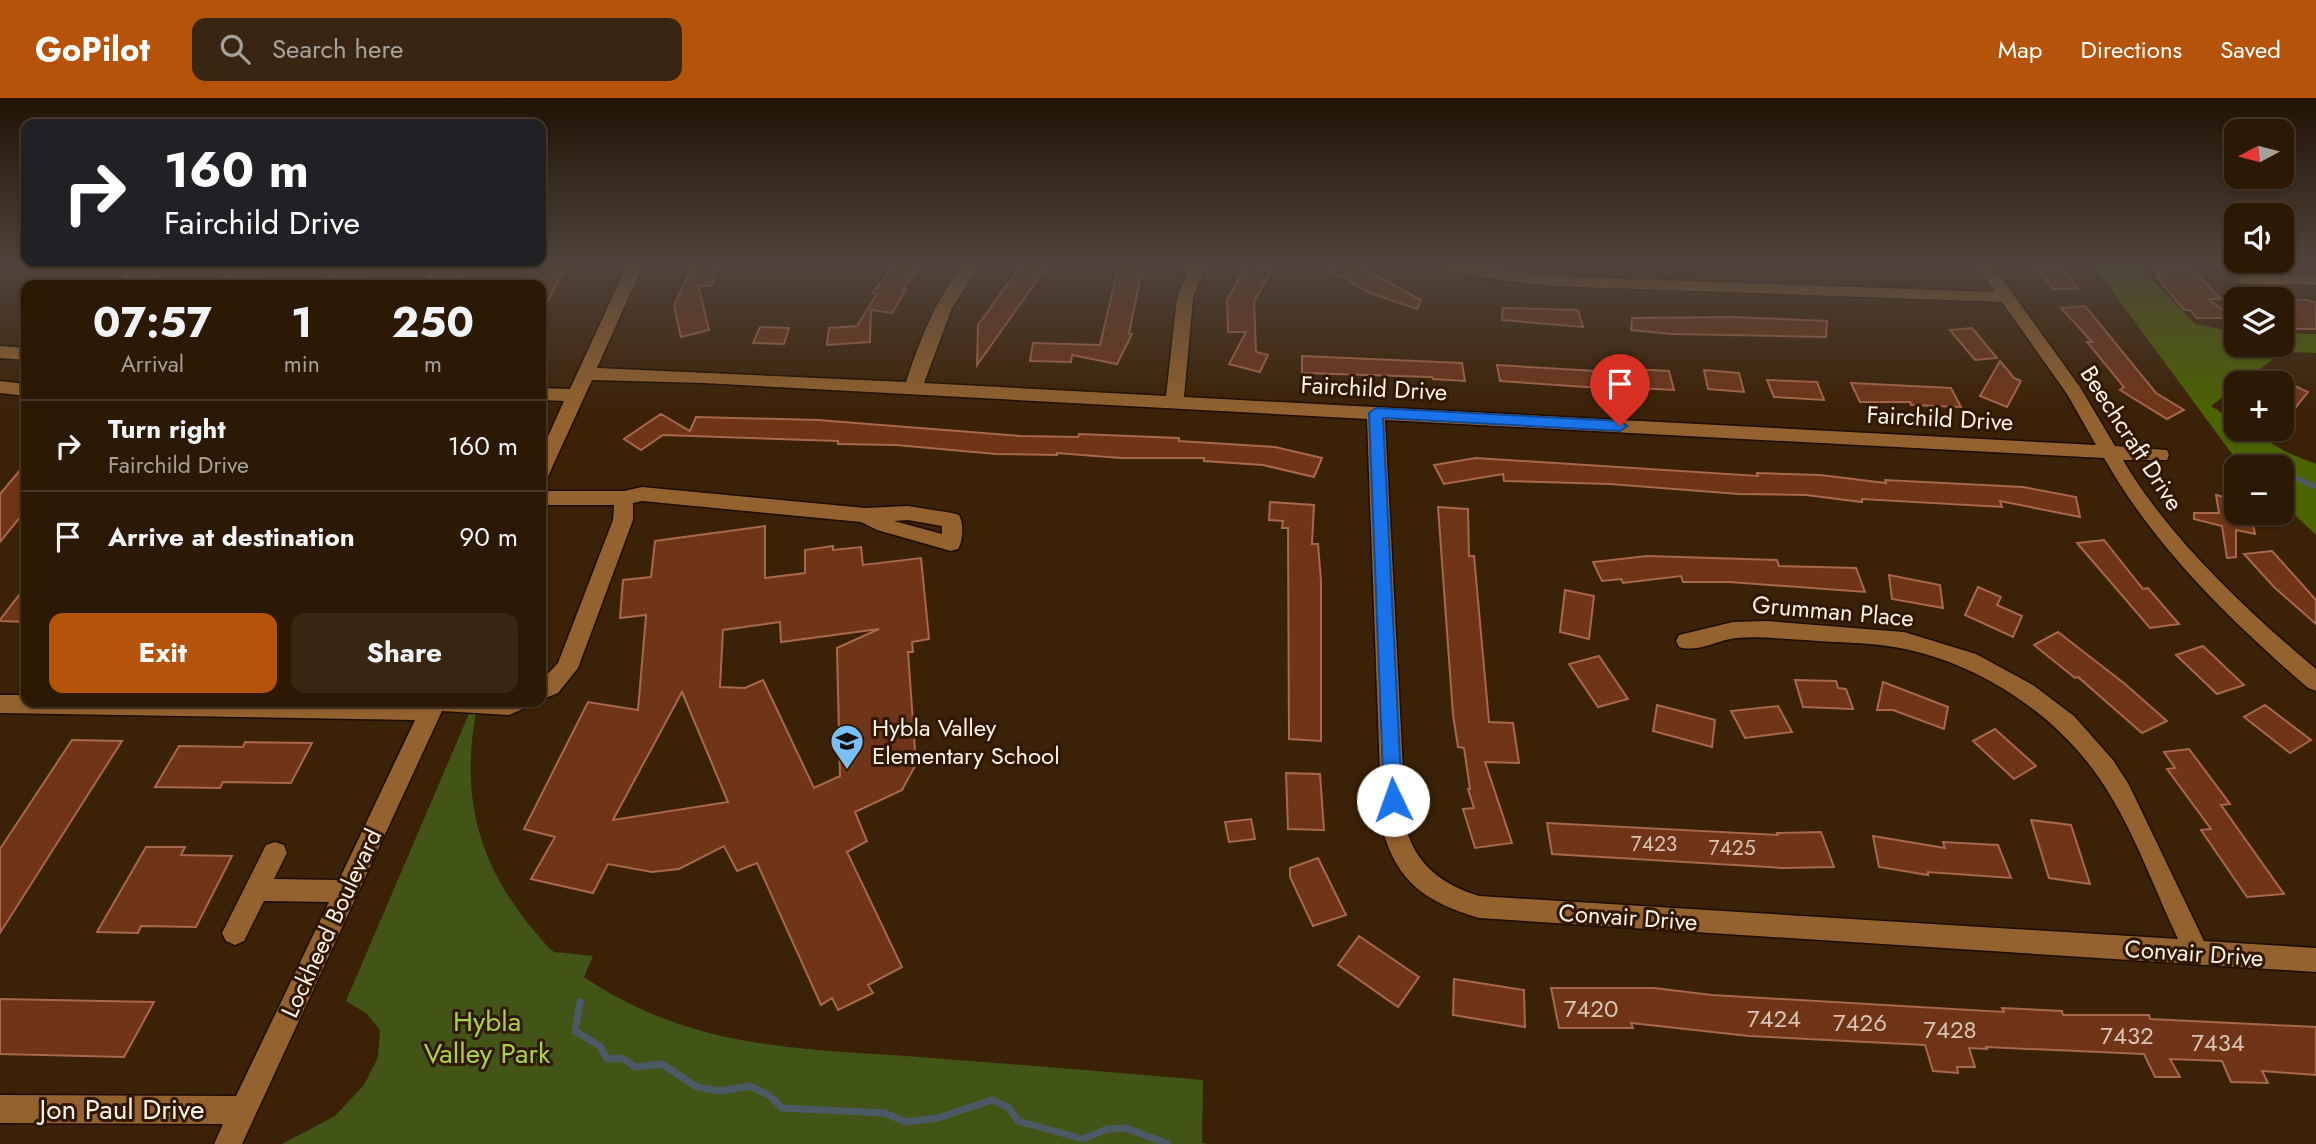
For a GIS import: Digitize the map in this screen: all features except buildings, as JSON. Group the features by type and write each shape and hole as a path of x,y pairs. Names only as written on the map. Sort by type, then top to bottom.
{"street":[{"path":"548,442 576,395 613,314"},
{"path":"913,388 930,336 941,314"},
{"path":"1174,402 1183,314"},
{"name":"Beechcraft Drive","path":"2018,314 2074,391 2132,491 2168,537 2259,633 2316,682"},
{"path":"0,352 21,354"},
{"name":"Fairchild Drive","path":"586,374 704,377 2160,455"},
{"path":"0,387 21,389"},
{"path":"546,394 576,395"},
{"name":"Convair Drive","path":"1376,413 1394,828 1403,857 1415,874 1432,889 1455,901 1479,907 2316,960"},
{"path":"546,498 624,498 642,494 865,515"},
{"path":"546,689 567,668 624,520 624,498"},
{"name":"Grumman Place","path":"1688,641 1733,630 1766,629 1904,640 1968,660 2025,691 2066,723 2105,766 2121,792 2197,953"},
{"path":"0,704 21,704"},
{"name":"Lockheed Boulevard","path":"229,1144 433,707"},
{"path":"235,933 275,853"},
{"path":"256,890 346,891"},
{"name":"Jon Paul Drive","path":"0,1109 244,1110"}],"green space":[{"path":"2129,314 2185,314 2195,324 2224,330 2224,357 2276,357 2257,371 2224,371 2224,396 2211,406 2224,414 2224,441 2268,441 2294,455 2233,455"},
{"path":"2294,333 2316,334 2316,353 2294,352"},
{"path":"2294,455 2316,464 2316,535 2294,514"},
{"name":"Hybla Valley Park","path":"472,707 477,707 472,738 473,805 491,865 526,921 550,949 554,952 593,956 584,977 626,1002 667,1020 752,1042 839,1052 1203,1080 1202,1143 1211,1144 282,1144 335,1116 364,1085 378,1057 380,1030 366,1013 346,1001"}],"waterway":[{"path":"2294,477 2316,487"},
{"path":"580,1002 575,1031 600,1046 607,1059 622,1058 635,1067 662,1064 697,1087 720,1091 750,1086 770,1096 782,1108 884,1113 906,1122 938,1118 992,1100 1008,1107 1018,1121 1083,1139 1107,1129 1126,1128 1168,1144"}],"place":[{"name":"Hybla Valley Elementary School","path":"847,771"}],"route":[{"path":"1393,800 1376,413 1620,426"}]}
